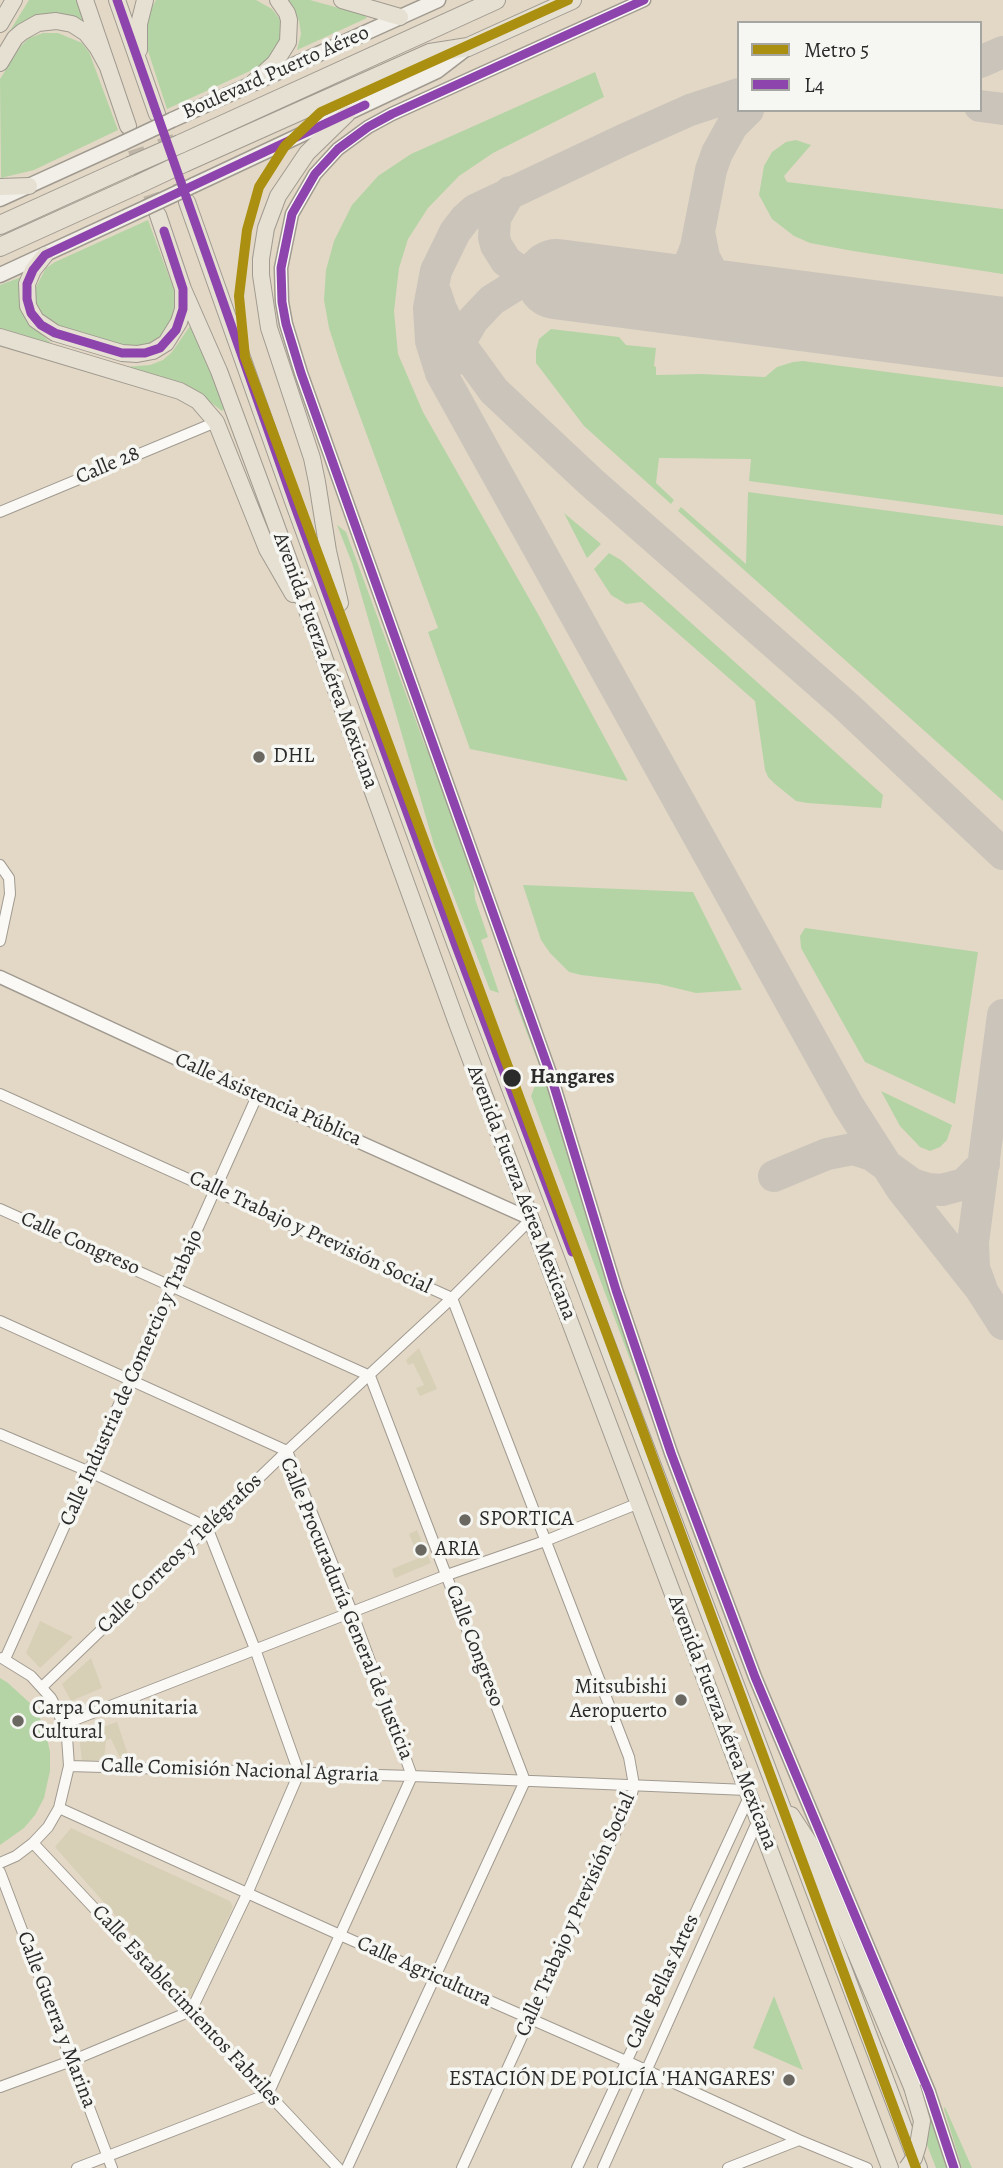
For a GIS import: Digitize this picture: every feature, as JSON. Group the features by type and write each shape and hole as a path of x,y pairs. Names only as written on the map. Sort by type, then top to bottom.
{"highway":[{"path":"0,225 496,0"},
{"path":"0,247 430,53 468,47 572,0"}],"main road":[{"path":"0,24 14,0"},
{"path":"85,0 128,126"},
{"path":"117,0 140,63 164,117"},
{"path":"140,63 139,24 145,0"},
{"path":"254,82 275,63 288,42 289,20 278,0"},
{"path":"342,0 400,17"},
{"name":"Boulevard Puerto Aéreo","path":"0,199 123,143 164,117 254,82 438,0"},
{"path":"0,63 15,38 22,32 38,23 56,21 72,24 86,33 108,67"},
{"path":"0,275 152,212 194,185 438,71 468,47"},
{"path":"347,114 307,153 278,196 266,228 261,275 269,328 315,470 328,551 359,680"},
{"path":"0,187 29,186"},
{"name":"Avenida Fuerza Aérea Mexicana","path":"187,202 456,946 919,2168"},
{"name":"Avenida Fuerza Aérea Mexicana","path":"152,212 219,371 424,935 890,2168"},
{"path":"45,255 33,270 27,284 28,306 36,320 54,333 122,353 145,353 166,343 179,322 183,309 183,289"},
{"path":"0,337 180,391 198,401 216,422 267,549 314,632"},
{"path":"777,1796 810,1844 918,2103 922,2121 921,2133 914,2158 907,2168"}],"street":[{"path":"644,0 392,114 368,127 338,149 315,174 292,214 281,268 282,302 301,373 550,1073 616,1290 667,1441 755,1677 929,2092 954,2168"},
{"name":"Calle 28","path":"0,512 216,422"},
{"path":"0,865 9,878 10,894 0,941"},
{"name":"Calle Asistencia Pública","path":"2,976 257,1096 531,1219"},
{"name":"Calle Trabajo y Previsión Social","path":"0,1094 452,1298 629,1757 634,1785 631,1798 462,2168"},
{"name":"Calle Industria de Comercio y Trabajo","path":"3,1658 90,1472 257,1096"},
{"name":"Calle Congreso","path":"0,1209 370,1376 525,1781"},
{"name":"Calle Correos y Telégrafos","path":"42,1687 287,1451 452,1298 531,1219"},
{"name":"Calle Procuraduría General de Justicia","path":"0,1321 287,1451 352,1612 412,1776 268,2094"},
{"path":"0,1434 90,1472 207,1527 255,1649 299,1773 247,1894 191,2011 0,2087"},
{"path":"64,1724 639,1503"},
{"path":"0,1863 16,1856 48,1827 59,1808 69,1766 64,1724 54,1704 42,1687 19,1667 3,1658"},
{"name":"Calle Comisión Nacional Agraria","path":"69,1766 412,1776 634,1785 748,1793"},
{"path":"347,2168 525,1781"},
{"name":"Calle Bellas Artes","path":"577,2168 748,1793"},
{"name":"Calle Agricultura","path":"59,1808 435,1978 867,2168"},
{"name":"Calle Bellas Artes","path":"603,2168 758,1819"},
{"name":"Calle Establecimientos Fabriles","path":"33,1843 338,2168"},
{"name":"Calle Guerra y Marina","path":"0,1872 112,2168"},
{"path":"77,2168 268,2094"},
{"path":"728,2168 799,2140"}],"shaded area":[{"path":"419,1348 437,1389 420,1396 416,1388 424,1385 413,1363 408,1365 406,1360"},
{"path":"417,1530 431,1563 395,1578 392,1569 419,1558 409,1534"},
{"path":"40,1621 73,1637 40,1668 26,1653"},
{"path":"91,1658 102,1688 71,1701 62,1684"},
{"path":"117,1722 130,1760 121,1760 111,1739 106,1740 104,1760 82,1761 79,1735"},
{"path":"71,1828 230,1901 233,1907 192,1997 183,1992 55,1847"}],"green space":[{"path":"29,0 79,0 90,25 74,19 8,34"},
{"path":"156,0 256,0 272,9 279,18 283,29 282,45 263,65 167,109 148,51 145,33 147,16"},
{"path":"286,0 310,0 367,18 297,50 301,34 299,21"},
{"path":"43,33 58,33 82,43 89,52 118,130 34,170 1,178 0,79 21,46 29,38"},
{"path":"595,72 604,97 493,153 459,176 428,208 408,239 399,268 394,311 398,354 423,412 538,614 628,781 470,749 428,632 438,628 340,362 329,328 324,300 326,270 334,241 352,205 378,176 411,154"},
{"path":"796,140 811,145 784,176 787,182 1003,209 1003,274 853,251 810,243 794,236 772,219 759,195 764,166 772,152 786,142"},
{"path":"148,220 174,290 171,324 161,336 151,343 122,349 51,326 36,309 35,298 36,287 46,268"},
{"path":"24,276 29,323 52,344 0,328 0,285"},
{"path":"190,326 196,330 225,408 222,411 200,394 124,367 150,365 163,360"},
{"path":"551,329 619,337 626,345 656,348 656,375 765,377 777,367 803,361 1003,387 1003,515 749,481 751,459 659,458 656,483 674,500 671,504 584,426 536,363 539,339"},
{"path":"748,492 1003,526 1003,801 678,511 681,507 746,564"},
{"path":"564,513 601,544 587,558"},
{"path":"337,525 346,532 424,743 472,860 475,899 488,937 481,940 499,993 490,990 434,845 352,563"},
{"path":"609,553 621,560 883,795 881,808 796,801 775,784 765,770 755,701 642,602 626,604 611,595 594,569"},
{"path":"523,885 693,892 742,990 696,993 659,984 569,972 541,940"},
{"path":"805,928 978,952 955,1104 865,1062 801,948 800,936"},
{"path":"514,999 522,999 644,1382 643,1394 531,1096 541,1070"},
{"path":"881,1091 952,1125 947,1140 930,1151 920,1147 900,1126"},
{"path":"0,1678 31,1704 40,1718 50,1752 50,1771 44,1798 35,1815 24,1828 0,1845"},
{"path":"774,1996 803,2070 753,2048"},
{"path":"882,1997 927,2108 946,2168 936,2168 880,2024"},
{"path":"945,2107 972,2168 962,2168"}],"taxiway":[{"path":"982,61 1003,52"},
{"path":"737,95 690,110 475,210 455,232 436,271 429,308 431,341 441,373 848,1105 901,1188 980,1288 1003,1324"},
{"path":"982,106 1003,109"},
{"path":"625,289 663,286 678,279 689,265 696,247 711,170 717,153 732,126 746,112"},
{"path":"510,192 495,218 496,245 506,261 514,267 548,277"},
{"path":"699,232 704,257 719,286 734,298 753,305"},
{"path":"454,360 459,344 473,320 492,300 521,282 535,278 556,279"},
{"path":"436,294 454,336 494,391 591,482 847,707 1003,854"},
{"path":"981,1287 974,1268 973,1242 1003,1015"},
{"path":"774,1176 827,1154 853,1149 872,1155 912,1184 942,1190 964,1184 984,1164"}],"runway":[{"path":"556,279 1003,337"}],"tunnel":[{"path":"157,114 187,202"},
{"path":"128,126 158,215"}],"metro line":[{"name":"5","path":"568,0 321,112 285,146 259,187 247,230 239,296 245,357 916,2168"}],"transit line":[{"name":"L4","path":"117,0 294,504 456,946 572,1252"},
{"name":"L4","path":"644,0 392,114 368,127 338,149 315,174 292,214 281,268 282,302 301,373 550,1073 616,1290 671,1453 755,1677 929,2092 954,2168"},
{"name":"L4","path":"164,231 183,289 183,309 176,330 160,348 145,353 122,353 55,333 41,325 31,313 27,284 33,270 45,255 365,105"}],"place":[{"name":"DHL","path":"259,757"},
{"name":"Hangares","path":"512,1078"},
{"name":"SPORTICA","path":"465,1520"},
{"name":"ARIA","path":"421,1550"},
{"name":"Mitsubishi Aeropuerto","path":"681,1700"},
{"name":"Carpa Comunitaria Cultural","path":"18,1721"},
{"name":"ESTACIÓN DE POLICÍA 'HANGARES'","path":"789,2080"}]}
